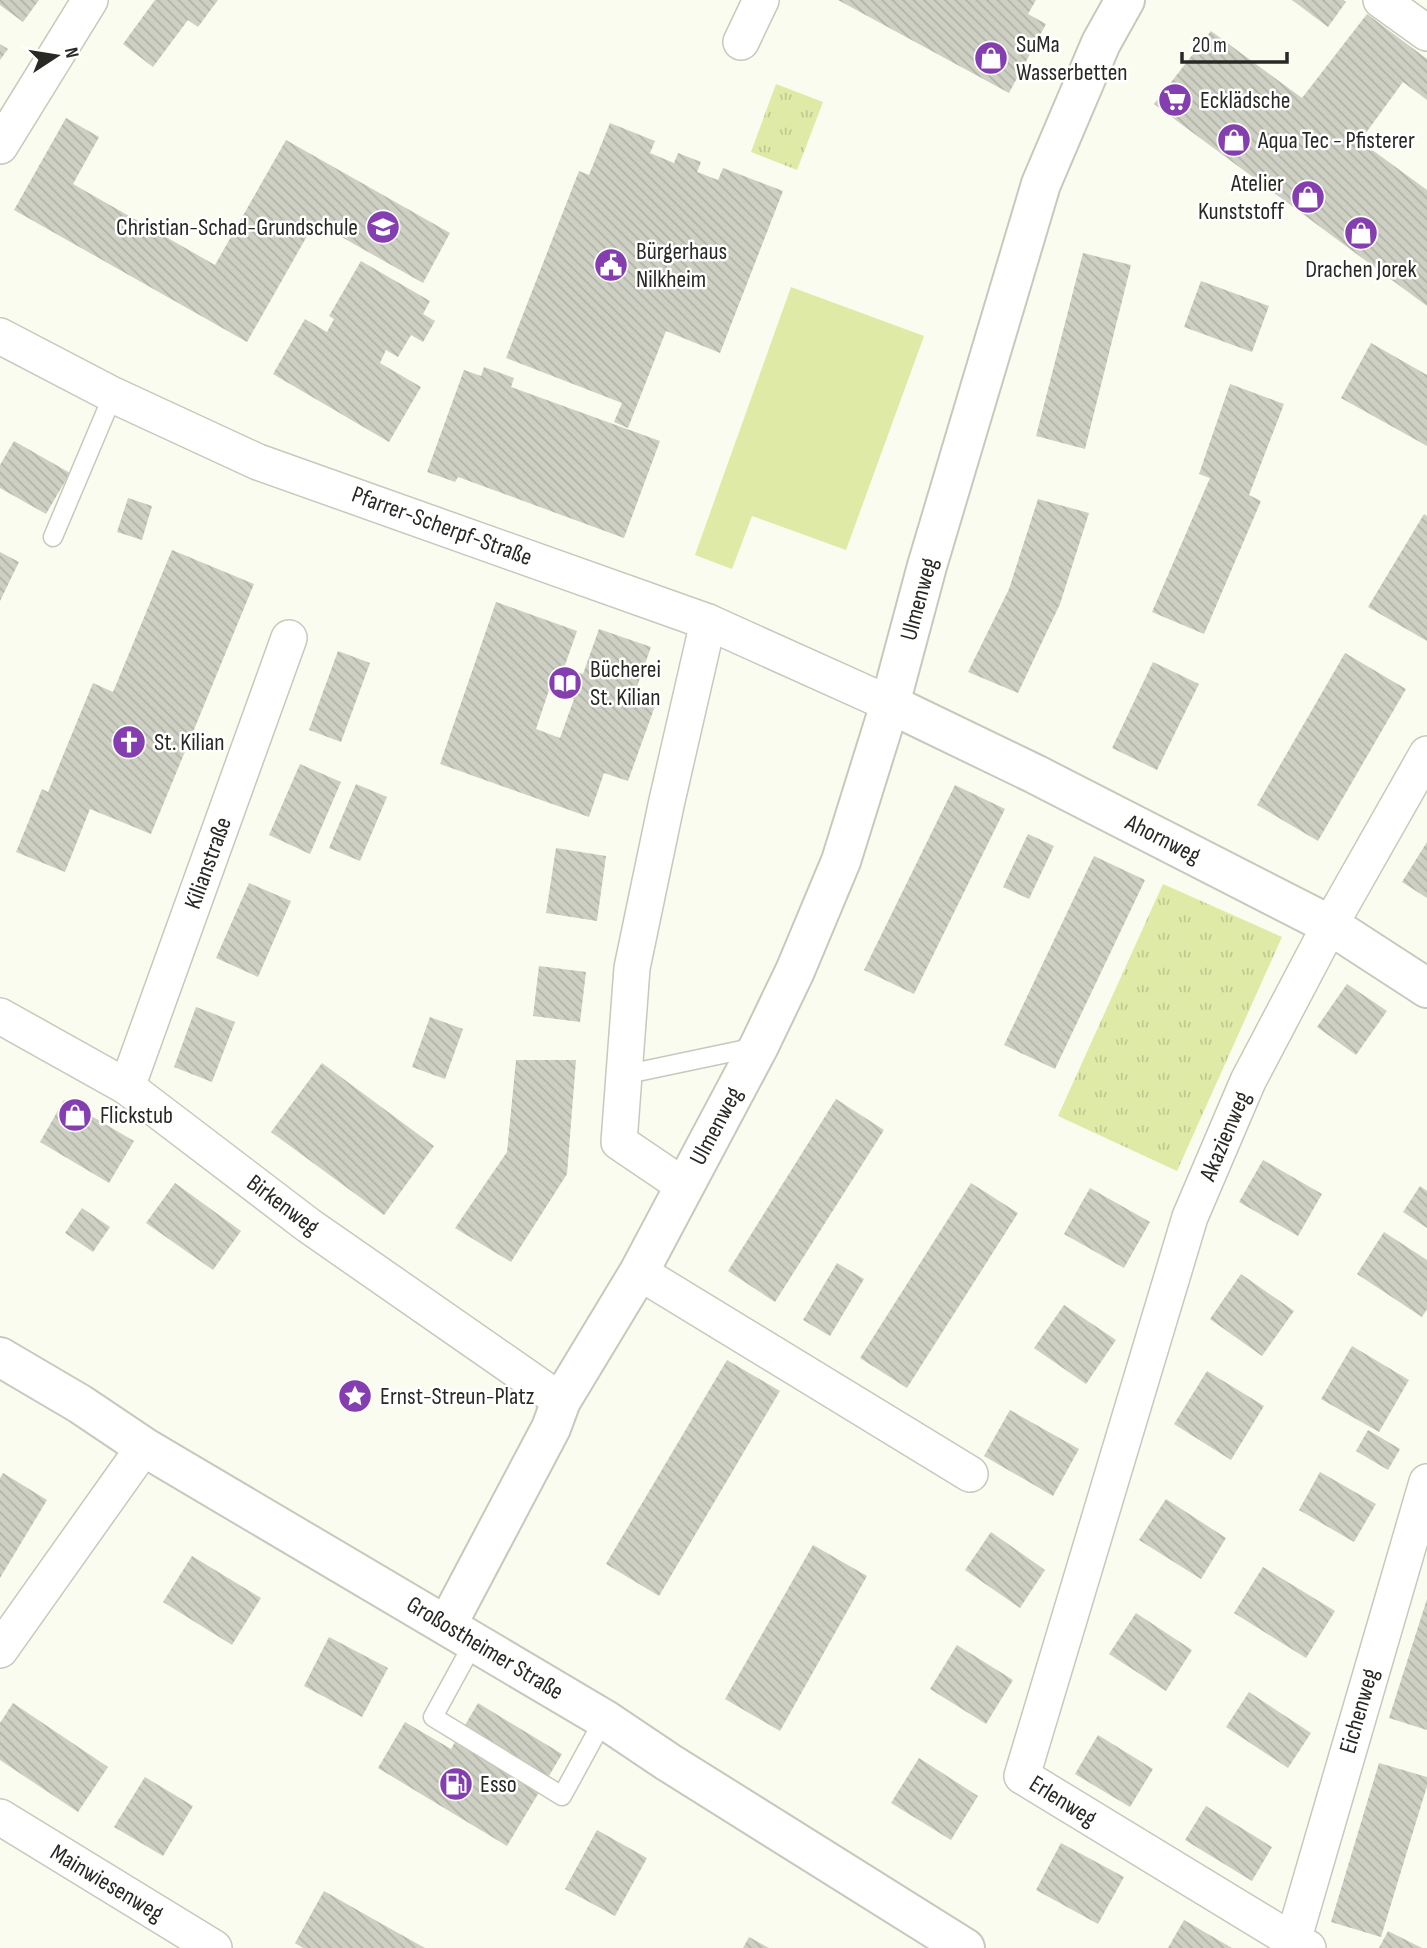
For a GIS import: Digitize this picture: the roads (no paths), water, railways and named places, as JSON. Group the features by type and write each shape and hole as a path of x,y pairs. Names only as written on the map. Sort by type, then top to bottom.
{"street":[{"path":"0,146 90,0"},
{"path":"741,42 761,0"},
{"name":"Ulmenweg","path":"461,1634 561,1401 639,1272 760,1046 841,861 890,704 931,554 1041,184 1101,43 1125,0"},
{"path":"1381,0 1427,33"},
{"name":"Pfarrer-Scherpf-Straße","path":"0,336 113,395 258,462 708,622 890,704"},
{"name":"Ulmenweg","path":"684,1186 618,1142 632,968 708,622"},
{"name":"Kilianstraße","path":"127,1087 289,638"},
{"name":"Ahornweg","path":"890,704 1035,774 1330,925 1427,988"},
{"name":"Akazienweg","path":"1090,1547 1190,1217 1248,1081 1330,925 1427,754"},
{"name":"Birkenweg","path":"0,1016 127,1087 308,1225 561,1401"},
{"path":"639,1272 970,1474"},
{"name":"Großostheimer Straße","path":"0,1357 80,1404 144,1447 604,1719 965,1948"},
{"path":"0,1650 144,1447"},
{"name":"Eichenweg","path":"1301,1945 1427,1482"},
{"name":"Erlenweg","path":"1090,1547 1022,1776 1301,1945"},
{"name":"Mainwiesenweg","path":"0,1817 214,1948"}],"lane":[{"path":"53,537 113,395"},
{"path":"623,1075 760,1046"},
{"path":"461,1634 433,1717 562,1796 604,1719"}],"place":[{"name":"SuMa Wasserbetten","path":"991,58"},
{"name":"Ecklädsche","path":"1175,100"},
{"name":"Aqua Tec - Pfisterer","path":"1234,140"},
{"name":"Atelier Kunststoff","path":"1308,197"},
{"name":"Christian-Schad-Grundschule","path":"383,227"},
{"name":"Drachen Jorek","path":"1361,233"},
{"name":"Bürgerhaus Nilkheim","path":"611,265"},
{"name":"Bücherei St. Kilian","path":"565,683"},
{"name":"St. Kilian","path":"129,742"},
{"name":"Flickstub","path":"75,1115"},
{"name":"Ernst-Streun-Platz","path":"355,1396"},
{"name":"Esso","path":"456,1784"}]}
